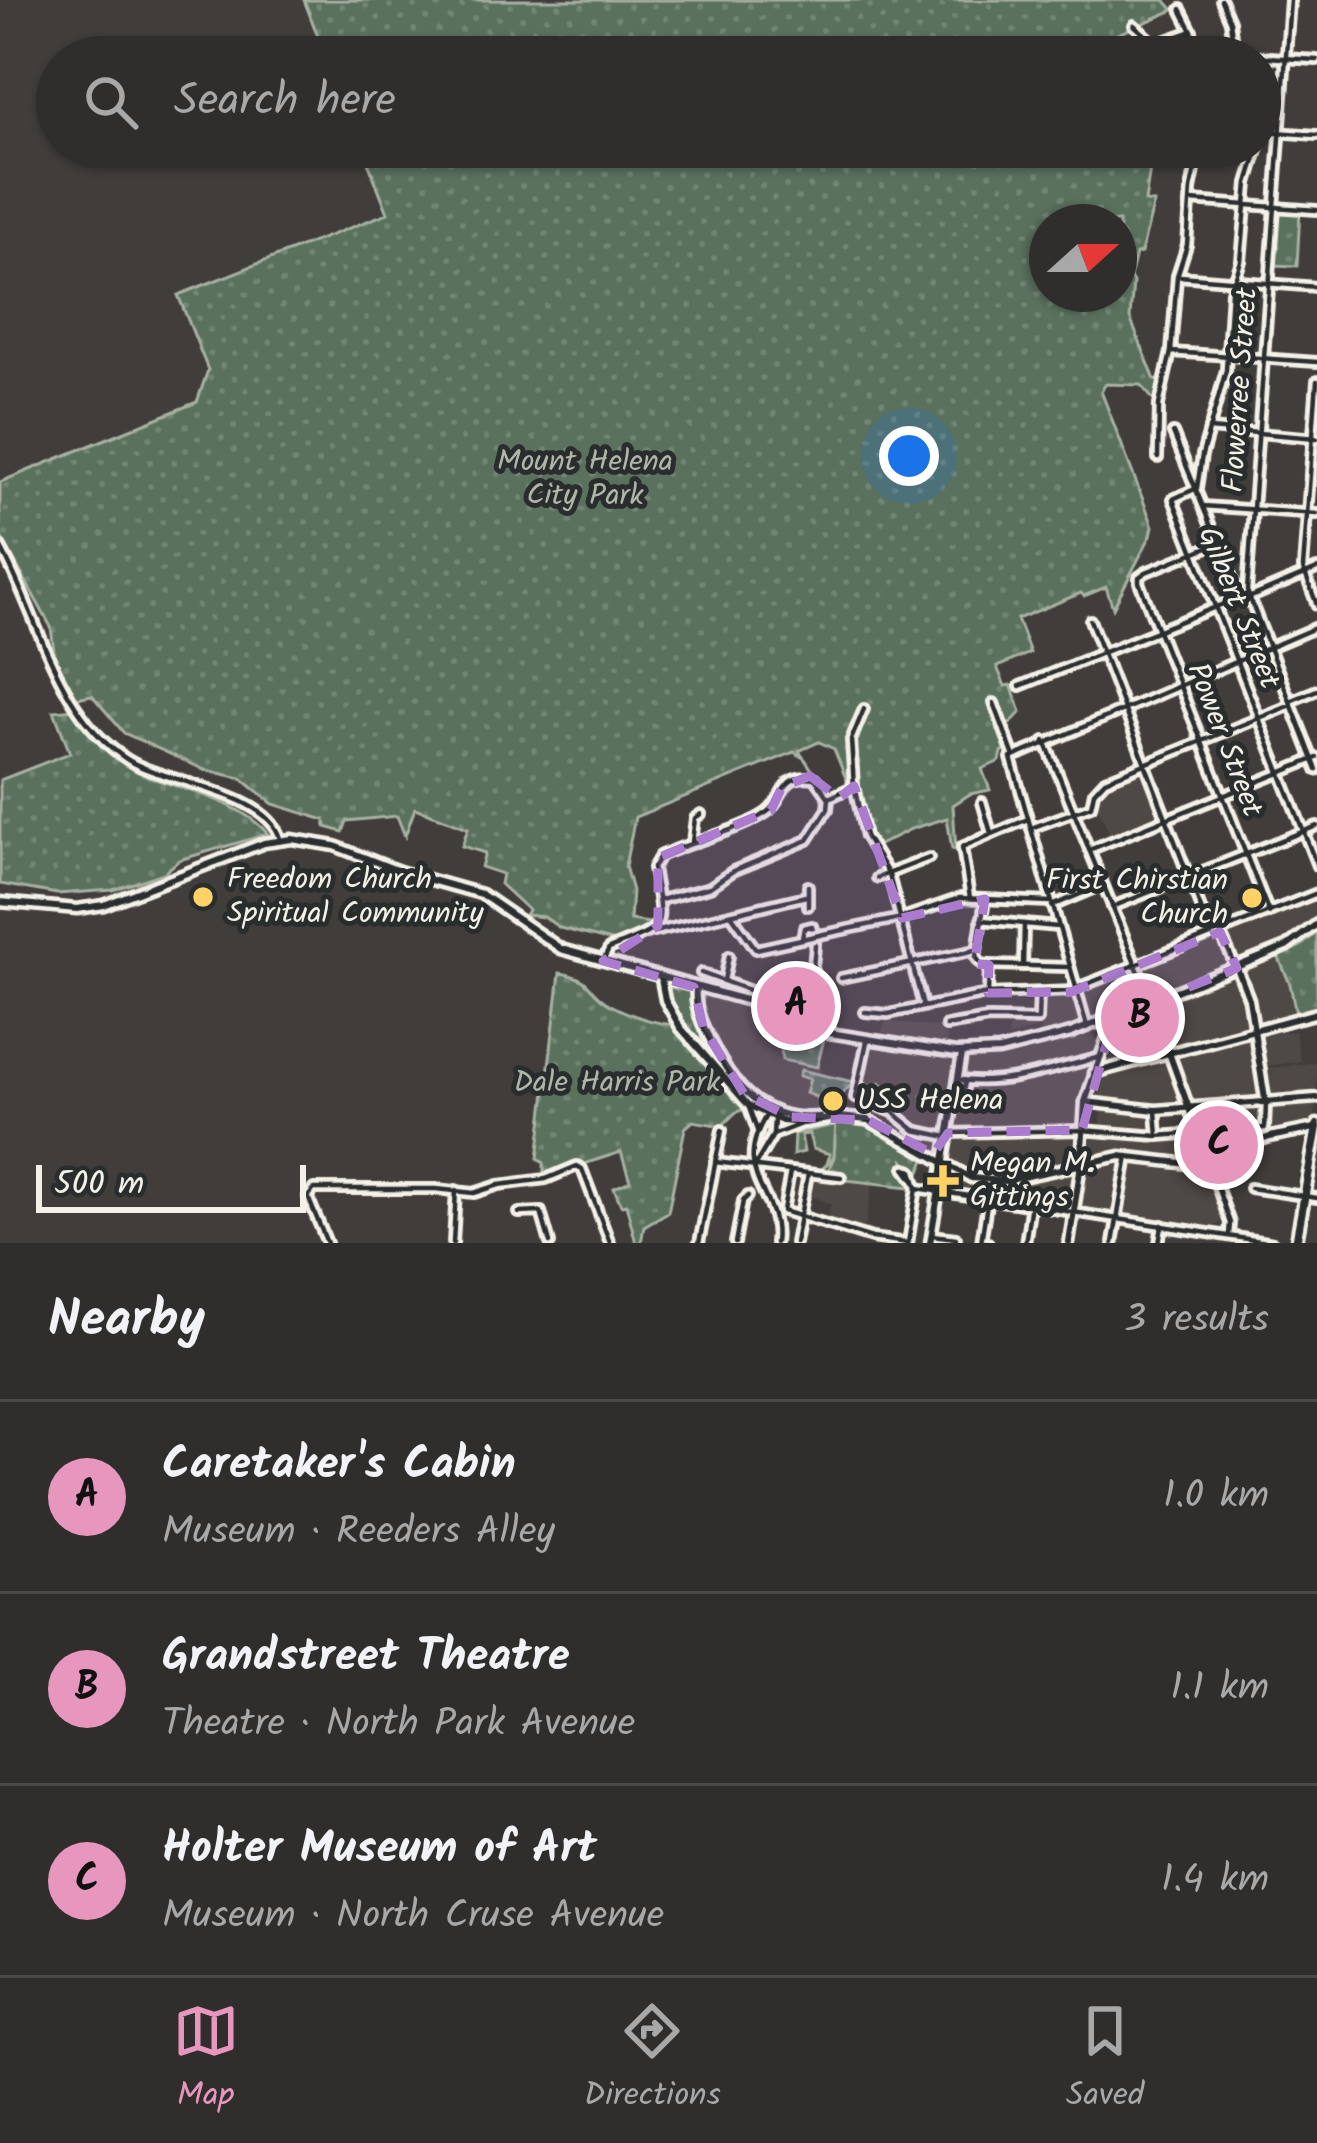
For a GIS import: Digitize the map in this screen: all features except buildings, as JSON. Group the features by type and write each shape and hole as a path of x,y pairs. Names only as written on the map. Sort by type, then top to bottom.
{"main road":[{"path":"1296,1243 1316,1126"}],"street":[{"path":"1221,0 1232,36"},
{"name":"Flowerree Street","path":"1281,120 1290,0"},
{"path":"1181,9 1193,36"},
{"path":"1134,25 1147,36"},
{"path":"1178,36 1192,31"},
{"path":"1281,58 1317,60"},
{"path":"1281,133 1317,135"},
{"path":"1158,458 1160,404 1196,168"},
{"path":"1197,488 1228,356 1252,168"},
{"name":"Flowerree Street","path":"1278,168 1250,596 1317,770"},
{"path":"1191,201 1317,210"},
{"path":"1177,276 1317,287"},
{"path":"1171,352 1317,362"},
{"path":"1317,382 1305,574 1317,605"},
{"path":"1209,428 1315,438"},
{"path":"1173,433 1240,598"},
{"name":"Gilbert Street","path":"1197,488 1173,500 1317,866"},
{"path":"1203,506 1317,514"},
{"path":"1194,552 1217,542"},
{"path":"0,546 63,688 120,754 139,766 236,800 273,824 280,839"},
{"name":"Power Street","path":"1194,552 1146,572 1139,582 1269,913"},
{"path":"1020,686 1317,569"},
{"path":"2,573 14,572"},
{"path":"1090,620 1211,935"},
{"path":"1013,757 1317,627"},
{"path":"1031,829 1091,806 1101,782 1317,690"},
{"path":"994,704 1088,1027"},
{"path":"864,709 851,740 854,786 865,836 889,875 923,1006"},
{"path":"1045,741 1191,1107 1230,1223 1229,1235"},
{"path":"1089,850 1315,759"},
{"path":"650,933 659,922 656,861 770,811 782,787 799,778 815,778 829,798 828,809 808,840 733,871 708,888 660,900"},
{"path":"829,798 854,786"},
{"path":"982,802 991,833"},
{"path":"692,842 694,817"},
{"path":"970,898 960,849 1028,819"},
{"path":"1112,907 1317,826"},
{"path":"0,902 77,909 116,902 280,839 309,840 481,894 550,944 790,1012"},
{"path":"877,878 928,858"},
{"path":"731,913 752,948 902,918 970,898 1052,904 1103,885"},
{"path":"808,886 808,906"},
{"path":"865,1012 988,994 1076,990 1317,893"},
{"path":"603,962 609,949 650,933 806,896"},
{"path":"985,899 978,962 1069,968"},
{"path":"981,920 1058,927"},
{"path":"659,922 674,926"},
{"path":"1023,966 1024,924"},
{"path":"701,973 790,1012 823,1033 962,1054 1010,1049 1088,1027 1286,947 1317,924"},
{"path":"804,938 805,928 812,926 816,943 811,981 817,990"},
{"path":"867,1041 855,1098 893,1112 916,1130 948,1135 1082,1130 1158,1136 1265,1128 1249,999 1220,932"},
{"path":"841,978 976,950"},
{"path":"724,980 729,956"},
{"path":"988,994 989,965"},
{"path":"661,979 665,1000 679,1025 748,1105 758,1134 755,1182 773,1213 775,1243"},
{"path":"696,988 703,1027 725,1068 744,1094 771,1114 878,1124 971,1178 1004,1180 1127,1156 1175,1164 1208,1161 1270,1137 1316,1126"},
{"path":"946,1026 988,1018 1038,1020 1039,993"},
{"path":"1094,1073 1317,1013"},
{"path":"1069,1243 1084,1102 1114,1017"},
{"path":"956,1238 931,1239 962,1054"},
{"path":"961,1081 1033,1076 1051,1067 1101,1057"},
{"path":"1084,1102 1156,1110 1316,1099"},
{"path":"748,1105 804,1124"},
{"path":"1156,1110 1158,1136"},
{"path":"758,1134 771,1114"},
{"path":"754,1167 773,1135 771,1114"},
{"path":"773,1135 832,1117"},
{"path":"699,1243 722,1130"},
{"path":"926,1153 938,1154 946,1148"},
{"path":"1113,1243 1127,1156"},
{"path":"715,1162 841,1177"},
{"path":"325,1240 308,1197 310,1191 475,1193 546,1179 572,1168 582,1169 610,1243"},
{"path":"1062,1168 1079,1177"},
{"path":"790,1172 782,1208 862,1235 908,1243 916,1185 1273,1243"},
{"path":"795,1243 808,1174"},
{"path":"1250,1188 1317,1198"},
{"path":"453,1243 456,1190"},
{"path":"735,1243 748,1196"},
{"path":"984,1242 988,1197"},
{"path":"1025,1243 1031,1204"},
{"path":"519,1213 541,1212 550,1243"},
{"path":"1159,1243 1162,1225"},
{"path":"1205,1243 1207,1232"}],"highlighted area":[{"path":"810,776 839,798 854,786 902,918 985,899 974,964 989,965 988,993 1071,992 1220,932 1237,968 1114,1017 1082,1130 948,1133 933,1154 868,1120 790,1117 744,1094 703,1027 694,987 603,961 658,926 658,858 771,810 782,787"}],"shaded area":[{"path":"1143,767 1161,817 1111,837 1097,804 1099,793 1109,781"},
{"path":"1317,896 1317,920 1289,942 1237,963 1224,934"},
{"path":"1215,937 1221,939 1233,965 1154,999 1141,965"},
{"path":"1278,956 1296,1016 1257,1026 1242,973"},
{"path":"1131,968 1143,1002 1090,1022 1081,987"},
{"path":"1237,974 1250,1028 1173,1049 1156,1005"},
{"path":"1073,993 1081,1026 1043,1037 1040,1027 1008,1038 1010,1023 1033,1017 1032,994"},
{"path":"703,995 756,1007 787,1024 783,1060 821,1068 822,1109 793,1113 751,1095 733,1077 705,1026 697,1002"},
{"path":"1148,1010 1165,1051 1102,1068 1119,1020"},
{"path":"885,1021 941,1028 941,1034 947,1035 946,1047 881,1037"},
{"path":"1284,1026 1285,1032 1295,1031 1300,1061 1262,1067 1257,1035"},
{"path":"1093,1034 1101,1044 1080,1097 1078,1126 955,1130 968,1086 964,1076 967,1060 1017,1055"},
{"path":"1250,1035 1262,1095 1192,1104 1176,1054"},
{"path":"872,1046 956,1058 942,1149 858,1107 862,1073"},
{"path":"1168,1057 1184,1105 1152,1108 1088,1096 1096,1075"},
{"path":"1317,1062 1317,1094 1268,1093 1263,1069"},
{"path":"1315,1102 1315,1122 1269,1132 1269,1104"},
{"path":"1263,1103 1265,1125 1202,1128 1195,1110"},
{"path":"1102,1107 1154,1113 1154,1132 1101,1127"},
{"path":"1079,1132 1079,1155 1074,1160 1001,1175 974,1172 951,1161 954,1135"},
{"path":"1088,1133 1157,1138 1195,1135 1203,1155 1178,1159 1120,1151 1089,1157"},
{"path":"1123,1162 1115,1213 1079,1208 1084,1168"},
{"path":"1130,1164 1170,1170 1206,1167 1222,1215 1220,1224 1212,1227 1122,1214"},
{"path":"1067,1171 1076,1179 1071,1206 945,1185 953,1176 995,1184"},
{"path":"810,1177 873,1183 864,1232 826,1220 831,1204 806,1194"}],"green space":[{"path":"304,0 1165,0 1174,10 1113,36 318,36"},
{"name":"Mount Helena City Park","path":"370,168 1150,168 1145,202 1154,203 1141,253 1137,254 1137,204 1029,204 1029,312 1130,312 1155,380 1161,379 1156,403 1141,385 1106,384 1101,391 1153,526 1113,608 1106,587 1017,619 1030,653 997,667 1005,686 1011,685 1021,712 1008,726 1016,747 982,769 990,790 970,794 953,805 956,850 947,818 873,848 867,838 857,777 849,786 834,749 819,742 799,751 804,758 794,752 635,817 625,866 632,891 630,920 655,924 639,936 615,942 525,915 528,910 500,884 502,874 481,867 485,853 462,846 468,828 415,808 405,836 397,816 347,821 343,832 326,827 325,820 273,804 241,778 205,770 124,733 92,695 76,698 55,660 51,627 0,535 0,482 197,402 208,370 178,295 388,213"},
{"path":"1279,210 1300,211 1297,266 1274,265"},
{"path":"75,709 104,746 131,769 226,804 268,834 179,860 164,873 113,890 57,894 0,884 0,780 70,753 54,711"},
{"path":"1317,932 1317,1009 1296,1014 1278,956"},
{"name":"Dale Harris Park","path":"560,973 579,978 601,999 624,1011 676,1024 747,1108 722,1126 693,1121 685,1128 668,1212 644,1226 641,1243 636,1243 626,1204 621,1205 614,1188 630,1181 621,1152 544,1177 544,1163 538,1158"},
{"path":"665,986 691,992 713,1050 703,1038 694,1044 673,1012"},
{"path":"787,1024 824,1039 817,1067 782,1060"},
{"path":"801,1070 854,1082 839,1097 824,1096 832,1111 824,1111 816,1097 806,1093 810,1079 799,1076"},
{"path":"836,1121 874,1128 925,1160 916,1181 913,1168 904,1161 910,1187 845,1180 845,1175 827,1173 834,1157"},
{"path":"841,1121 874,1182 827,1173 832,1159 827,1164 830,1154 813,1149 809,1134 801,1135 804,1152 793,1155 794,1134"}],"waterway":[{"path":"879,1083 892,1088"},
{"path":"865,1084 871,1086"},
{"path":"922,1096 932,1098"},
{"path":"930,1102 939,1104"}],"place":[{"name":"Freedom Church Spiritual Community","path":"203,897"},
{"name":"First Chirstian Church","path":"1252,898"},
{"name":"Caretaker's Cabin","path":"796,1006"},
{"name":"Grandstreet Theatre","path":"1140,1018"},
{"name":"USS Helena","path":"833,1101"},
{"name":"Holter Museum of Art","path":"1219,1145"},
{"name":"Megan M. Gittings","path":"943,1181"}]}
